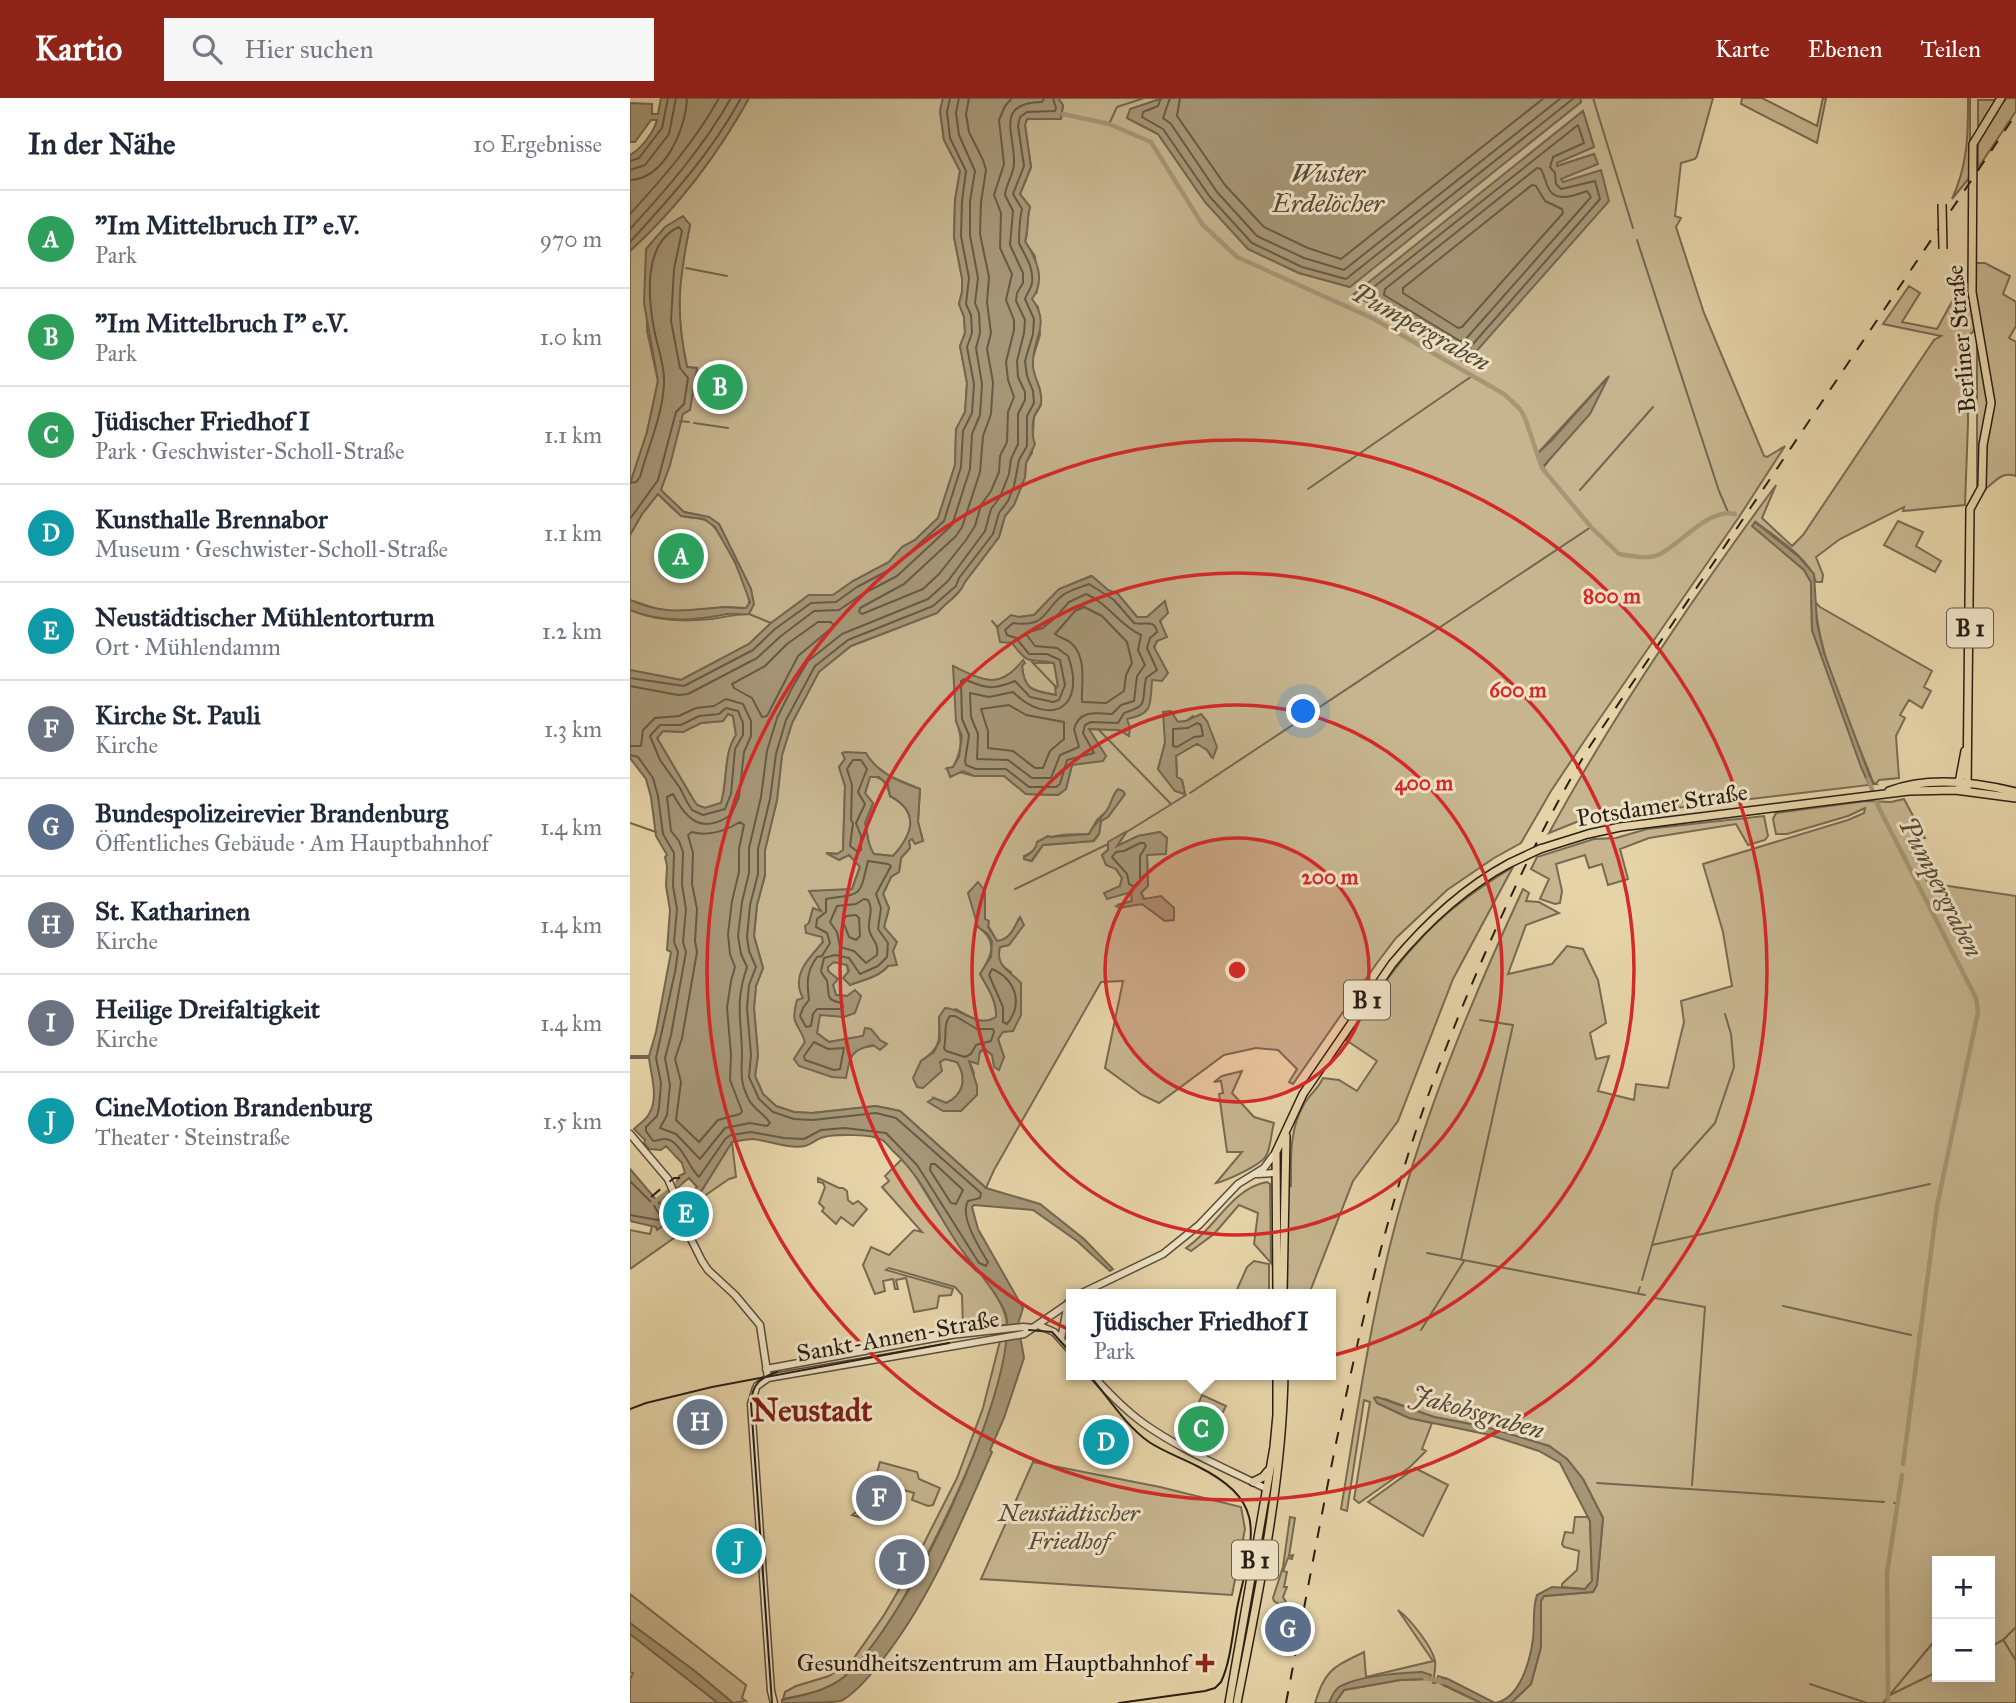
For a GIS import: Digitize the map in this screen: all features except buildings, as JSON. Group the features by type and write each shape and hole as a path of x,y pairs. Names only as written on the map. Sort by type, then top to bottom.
{"main road":[{"name":"Berliner Straße","path":"1964,787 1969,690 1970,509 1982,490 1983,444 1991,403 1972,292 1973,144 2001,98"},
{"path":"1942,204 1943,249"},
{"path":"1964,787 2016,792"},
{"path":"1964,787 2016,798"},
{"name":"Potsdamer Straße","path":"1280,1173 1276,1152 1303,1094 1410,942 1453,900 1490,874 1540,849 1620,827 1964,787"},
{"name":"Potsdamer Straße","path":"1280,1173 1288,1125"},
{"path":"1280,1173 1283,1289"},
{"name":"B 1","path":"1277,1289 1280,1173"},
{"name":"B 1","path":"1237,1703 1271,1491 1271,1464 1278,1415 1277,1380"},
{"name":"B 1","path":"1229,1703 1283,1425 1284,1380"},
{"path":"1253,1482 1266,1475 1271,1464"}],"street":[{"path":"630,1134 670,1183 677,1211 708,1270 735,1295 760,1325 768,1378 756,1387 751,1405 774,1702"},
{"path":"1090,1289 1163,1254 1199,1224 1238,1184 1264,1168 1276,1152"},
{"path":"1253,1174 1280,1173"},
{"path":"1035,1327 1066,1305"},
{"path":"1061,1339 1066,1318"},
{"path":"1035,1327 1052,1330 1066,1345"},
{"name":"Sankt-Annen-Straße","path":"768,1378 1035,1327"},
{"name":"Sankt-Annen-Straße","path":"766,1369 951,1335 1004,1333"},
{"path":"1097,1380 1124,1408 1174,1443 1271,1491"}],"green space":[{"path":"749,98 943,98 940,111 944,140 960,171 955,200 954,237 962,278 959,304 964,317 965,333 960,346 967,383 965,412 956,430 955,465 938,518 915,540 902,547 889,562 833,595 809,595 771,623 749,644 681,680 630,670 630,610 659,618 680,620 749,614 751,589 719,524 684,512 660,490 670,465 669,459 697,368 687,367 680,312 681,280 690,225 646,250 647,331 658,381 647,432 630,484 630,251 696,179"},
{"path":"1058,98 1163,98 1131,109 1127,118 1158,134 1205,202 1248,249 1299,273 1349,287 1581,102 1580,98 1713,98 1697,156 1681,163 1675,216 1681,218 1676,227 1704,313 1764,456 1767,457 1785,446 1551,791 1521,843 1447,890 1396,938 1293,1084 1289,1082 1297,1069 1278,1050 1256,1048 1224,1055 1159,1103 1142,1095 1105,1068 1123,981 1101,982 986,1188 900,1111 876,1106 812,1113 794,1112 776,1106 763,1094 755,1076 758,1055 754,1008 756,986 763,968 754,936 757,905 765,875 765,850 777,800 782,755 792,723 819,671 851,646 937,613 960,591 999,537 1005,516 1014,505 1025,477 1026,463 1032,453 1034,417 1041,405 1040,389 1033,374 1032,361 1040,335 1038,307 1031,299 1037,292 1035,256 1025,242 1030,207 1020,194 1031,167 1025,125 1027,119 1061,119 1063,106","holes":["1583,111 1594,147 1556,163 1557,166 1594,154 1597,164 1561,178 1563,182 1354,295","1607,378 1543,468 1537,454","1091,576 1108,590 1118,594 1137,617 1147,617 1164,602 1157,641 1127,719 1119,730 1088,729 1106,756 1072,765 1066,789 1058,795 1026,794 1004,776 974,776 947,769 953,767 958,755 960,733 956,721 976,677 996,680 1022,666 1028,685 1056,695 1058,686 1054,663 1034,663 1012,643 1019,617 1034,615 1059,589","1193,716 1212,758 1207,750 1197,743 1176,756 1177,777 1182,780 1185,794 1175,791 1158,769 1165,743 1178,722","845,759 871,762 889,776 920,789 918,822 923,841 909,841 910,848 901,858 899,872 891,877 883,894 889,908 884,927 888,966 875,976 850,985 847,965 834,962 827,966 836,995 847,996 819,1015 817,1033 829,1042 863,1036 886,1044 859,1048 832,1077 794,1059 805,1042 802,1019 805,990 812,962 823,942 822,937 809,923 813,909 822,912 827,891 852,889 860,866 849,855 838,854 843,850 845,786 839,767","1125,794 1108,817 1101,821 1099,834 1094,841 1043,845 1032,861 1024,859 1024,856 1052,837 1089,834 1097,820","1160,832 1167,838 1147,855 1148,885 1141,892 1144,899 1165,921 1142,904 1117,905 1132,901 1131,892 1120,886 1122,878 1116,869 1106,864 1102,855 1126,833 1116,847 1138,836","985,891 985,920 997,941 1008,936 1019,918 1009,945 1000,947 998,956 1004,967 1011,972 1003,1031 998,1039 1004,1057 992,1055 985,1049 969,1060 974,1073 955,1109 943,1110 934,1098 946,1103 957,1095 963,1080 960,1068 957,1062 945,1059 939,1063 941,1071 936,1076 921,1061 938,1043 939,1017 956,1009 980,1021 996,1017 993,1000 980,974 991,949 991,943 978,927"]},
{"path":"1742,98 1762,98 1817,126 1823,98 1826,98 1817,143 1741,104"},
{"path":"1968,98 1970,177 1952,199 1964,162"},
{"path":"2016,98 2016,111 1978,168 1978,100"},
{"path":"1985,263 2010,276 2003,294 2016,302 2016,326 2009,338 2016,342 2016,476 2002,476 1984,490 1977,486 1977,327 1968,337 1965,505 1903,511 1904,507 1840,539 1816,557 1823,575 1822,582 1816,582 1806,564 1790,548 1756,522 1753,526 1804,570 1811,582 1812,630 1869,785 1609,816 1594,815 1549,833 1656,655 1776,485 1762,518 1792,546 1803,535 1934,340 1941,336 1883,324 1909,286 1920,293 1902,322 1937,329 1955,296 1969,292 1969,265"},
{"path":"658,494 680,514 706,520 714,528 727,548 745,587 749,605 746,608 679,612 657,609 630,600 630,535"},
{"path":"1898,521 1923,532 1916,546 1941,561 1935,572 1884,545"},
{"path":"1815,602 1932,671 1924,687 1931,691 1922,708 1909,700 1900,715 1905,718 1896,736 1899,778 1879,780 1876,784 1873,782 1830,671"},
{"path":"728,714 733,716 736,735 727,759 723,795 721,803 705,808 697,805 657,738 663,731 683,732 701,723 723,721"},
{"path":"870,776 884,782 890,796 900,802 909,816 909,832 893,856 874,854 869,843 865,823 873,804 865,794"},
{"path":"1904,799 1925,838 1906,840 1928,883 2016,896 2016,1703 1511,1703 1531,1684 1541,1647 1541,1601 1544,1596 1593,1592 1597,1585 1603,1518 1583,1479 1567,1459 1549,1446 1486,1427 1434,1417 1385,1399 1375,1398 1377,1403 1409,1418 1432,1423 1422,1449 1426,1451 1410,1467 1359,1503 1354,1499 1370,1402 1364,1400 1347,1511 1341,1509 1372,1329 1396,1222 1422,1137 1469,1012 1523,889 1529,893 1526,901 1539,902 1559,913 1526,925 1508,974 1552,964 1567,946 1583,949 1598,980 1606,1023 1590,1033 1596,1059 1609,1056 1598,1091 1634,1100 1636,1084 1668,1088 1684,1022 1681,1001 1732,986 1723,932 1703,864 1848,820 1864,813 1865,808 1848,816 1787,834 1776,834 1773,819 1776,813 1866,801 1891,802"},
{"path":"1764,816 1768,836 1765,840 1748,845 1736,824 1649,838 1620,849 1628,879 1608,885 1602,864 1589,868 1585,855 1556,864 1562,891 1560,903 1540,899 1549,879 1531,869 1537,857 1594,839 1616,838 1647,829"},
{"path":"1513,867 1453,979 1398,1121 1353,1181 1311,1289 1286,1289 1288,1188 1291,1186 1292,1144 1299,1114 1323,1078 1339,1080 1357,1091 1377,1061 1346,1040 1406,955 1450,911"},
{"path":"1242,1071 1232,1093 1254,1117 1274,1123 1270,1144 1263,1160 1216,1183 1242,1152 1227,1152 1219,1094 1223,1093 1221,1081 1214,1082 1222,1076"},
{"path":"732,1142 736,1177 690,1206 687,1203 702,1190"},
{"path":"902,1159 912,1169 973,1268 991,1288 1002,1307 1007,1325 963,1329 962,1295 955,1287 889,1268 886,1270 953,1289 951,1295 939,1296 937,1308 914,1312 906,1278 896,1280 898,1289 895,1289 893,1279 883,1281 885,1291 875,1294 863,1265 871,1247 889,1255 914,1230 922,1232 882,1187 889,1181 885,1176"},
{"path":"818,1178 843,1188 847,1191 848,1200 853,1204 858,1201 867,1209 853,1226 841,1217 836,1224 822,1211 824,1208 819,1203 825,1187 818,1182"},
{"path":"1267,1182 1270,1184 1271,1263 1254,1244 1258,1213 1239,1205 1214,1234 1191,1251 1186,1248 1244,1192"},
{"path":"670,1193 674,1212 684,1231 630,1269 630,1230 650,1234 652,1226 666,1224 671,1217 659,1201"},
{"path":"1254,1261 1269,1264 1269,1289 1237,1289 1247,1267"},
{"path":"1008,1340 993,1401 972,1460 917,1574 885,1630 866,1656 843,1678 822,1689 783,1699 785,1692 829,1676 854,1658 884,1615 910,1571 957,1478 983,1408 1000,1341"},
{"path":"1202,1395 1226,1406 1205,1447 1184,1437"},
{"path":"880,1462 917,1472 919,1479 940,1488 933,1505 928,1506 912,1500 914,1493 887,1485 887,1479 883,1478 877,1493 874,1493 867,1516 864,1516 866,1519 852,1515 868,1503"},
{"name":"Neustädtischer Friedhof","path":"1033,1462 1160,1487 1241,1507 1245,1529 1232,1595 981,1579"},
{"path":"1415,1468 1448,1485 1423,1536 1368,1502"},
{"path":"1290,1517 1295,1518 1289,1556 1293,1555 1292,1559 1288,1558 1283,1571 1287,1572 1284,1587 1287,1587 1283,1597 1286,1602 1279,1604 1273,1598 1283,1567"},
{"path":"1575,1517 1588,1517 1590,1521 1592,1581 1585,1589 1562,1587 1577,1570 1579,1551 1562,1544 1565,1532 1573,1533"},
{"path":"630,1594 746,1685 742,1698 746,1701 733,1703 630,1623"},
{"path":"1398,1610 1430,1648 1435,1661 1433,1683 1436,1683 1438,1676 1448,1679 1442,1678 1443,1685 1481,1703 1335,1703 1344,1690 1400,1680 1429,1679 1388,1677 1359,1680 1336,1692 1329,1703 1315,1703 1332,1670 1364,1652 1366,1677 1433,1661"},
{"path":"630,1634 718,1703 630,1703 630,1679 633,1673 630,1672"}],"water":[{"path":"661,98 749,98 696,179 630,251 630,155 646,140 657,120 651,120 635,142 630,142 630,103 652,104 652,114 658,114"},
{"path":"943,98 1058,98 1063,105 1061,119 1027,119 1025,125 1031,167 1020,194 1030,207 1025,241 1038,270 1038,285 1032,299 1038,308 1041,325 1033,357 1041,398 1033,420 1035,444 1026,463 1025,477 1014,505 1005,516 999,537 960,591 937,613 851,646 819,672 792,723 782,755 777,800 765,850 765,875 757,905 754,936 763,968 756,986 754,1008 758,1055 755,1076 763,1094 776,1106 794,1112 812,1113 876,1106 900,1111 986,1188 1040,1204 1084,1239 1113,1269 1110,1271 1077,1241 1033,1210 972,1207 978,1229 1023,1308 1018,1324 1024,1358 990,1450 992,1452 956,1535 929,1588 914,1615 871,1674 841,1701 782,1703 782,1700 823,1689 845,1676 870,1648 897,1609 925,1561 974,1454 993,1402 1004,1356 1007,1320 1001,1303 959,1246 921,1184 882,1140 836,1135 799,1147 753,1139 732,1142 702,1190 687,1203 685,1198 697,1187 689,1178 677,1188 679,1176 685,1173 682,1163 666,1146 661,1150 649,1149 644,1143 645,1140 634,1129 649,1114 654,1094 649,1058 630,1056 649,1056 671,952 667,950 670,910 666,886 667,855 656,836 646,779 630,758 630,670 681,680 749,644 771,623 809,595 833,595 889,562 902,547 915,540 938,518 955,465 956,429 965,412 967,383 960,346 965,333 964,317 959,304 962,278 954,237 955,200 960,171 944,140 940,111","holes":["728,714 733,716 736,735 727,759 721,803 705,808 697,805 657,738 663,731 683,732 701,723 723,721"]},
{"name":"Wuster Erdelöcher","path":"1163,98 1580,98 1581,102 1350,287 1299,273 1248,249 1205,202 1158,134 1127,118 1130,109"},
{"path":"1583,111 1594,147 1557,163 1557,166 1594,154 1598,164 1561,179 1563,182 1601,170 1609,201 1466,363 1354,294"},
{"path":"683,216 690,225 681,280 681,329 687,367 697,368 690,410 683,414 661,490 684,512 709,517 719,524 751,589 754,604 749,614 678,620 630,610 630,600 677,611 746,608 750,602 735,562 715,527 704,519 681,516 658,494 630,535 630,484 647,432 658,381 644,303 646,249 665,227"},
{"path":"1609,376 1590,414 1542,468 1537,454"},
{"path":"1755,522 1799,557 1814,574 1817,623 1824,653 1872,782 1876,784 1869,785 1861,767 1812,630 1811,582 1804,570 1752,526"},
{"path":"1092,576 1108,590 1118,594 1137,617 1147,617 1165,601 1168,613 1160,621 1167,637 1157,641 1154,647 1168,673 1162,681 1152,680 1150,702 1146,711 1127,719 1129,736 1119,730 1089,729 1106,756 1103,761 1072,765 1066,789 1058,795 1026,794 1004,776 974,776 963,771 950,777 947,768 953,767 959,757 962,736 956,721 953,666 990,680 1006,676 1023,660 1023,674 1028,685 1036,691 1056,695 1055,687 1058,686 1054,663 1027,659 1012,643 1000,642 997,627 1011,615 1034,615 1059,589"},
{"path":"1171,711 1178,722 1201,714 1207,721 1217,747 1213,758 1197,744 1176,756 1177,777 1182,780 1185,794 1175,791 1158,769 1165,743 1163,712"},
{"path":"842,753 866,753 883,771 920,789 918,822 923,841 915,844 912,839 909,841 910,848 901,858 899,872 891,877 883,894 889,908 884,927 897,942 893,951 897,965 888,966 875,976 850,985 843,978 849,971 847,965 834,962 828,967 828,971 838,979 833,985 836,995 847,996 855,990 861,996 855,1013 844,1017 820,1015 817,1033 829,1042 863,1036 865,1028 871,1029 887,1044 880,1050 873,1045 855,1052 850,1059 846,1078 832,1077 799,1066 794,1059 805,1042 795,1019 797,1000 803,998 800,974 823,942 822,937 806,933 805,926 809,923 813,908 821,911 809,891 852,889 860,867 849,855 839,860 826,853 837,854 843,850 845,786 839,767 845,759","holes":["870,777 879,777 888,785 890,796 900,802 909,816 909,832 893,856 874,854 865,823 873,803 865,793"]},
{"path":"1118,789 1125,794 1108,817 1101,821 1099,834 1093,841 1043,845 1031,861 1024,859 1037,842 1048,836 1089,834 1107,810"},
{"path":"1127,831 1117,846 1138,836 1160,832 1167,838 1166,854 1147,855 1148,886 1141,893 1144,899 1161,896 1174,908 1174,920 1165,921 1142,904 1119,908 1116,906 1132,901 1131,892 1107,899 1104,893 1120,886 1122,878 1116,869 1106,865 1102,855 1108,850 1108,842"},
{"path":"978,882 985,891 985,919 989,921 988,927 997,941 1008,936 1020,917 1024,925 1009,945 1000,947 999,953 1001,963 1021,983 1021,1015 1013,1031 1003,1032 998,1039 1004,1057 999,1070 994,1067 992,1055 985,1049 980,1051 978,1064 969,1061 977,1095 961,1111 943,1111 928,1102 934,1098 946,1103 960,1091 963,1080 957,1062 945,1059 940,1062 942,1071 923,1088 917,1087 913,1078 921,1061 934,1052 940,1040 939,1017 945,1008 977,1020 996,1017 993,1000 980,974 991,957 992,941 988,934 978,927 968,893"},
{"path":"630,1169 671,1217 672,1220 657,1230 656,1227 630,1221"},
{"path":"1374,1398 1434,1417 1486,1427 1549,1446 1567,1459 1583,1479 1603,1518 1597,1585 1593,1592 1544,1596 1541,1601 1541,1647 1531,1684 1511,1703 1495,1703 1511,1694 1526,1668 1533,1639 1537,1595 1552,1587 1585,1589 1592,1581 1590,1521 1560,1463 1539,1451 1490,1435 1409,1418 1377,1403"},
{"path":"630,1623 733,1703 718,1703 630,1634"},
{"path":"1422,1672 1431,1675 1429,1679 1400,1680 1344,1690 1335,1703 1329,1703 1338,1688 1360,1679"},
{"path":"1442,1678 1448,1679 1495,1703 1481,1703 1440,1683"}],"waterway":[{"path":"1109,124 1117,107 1144,98"},
{"path":"1593,98 1633,228"},
{"name":"Pumpergraben","path":"1063,114 1109,124 1151,142 1202,224 1237,257 1372,318 1504,394 1520,409 1525,418 1542,468 1591,527 1619,554 1644,557 1658,555 1705,521 1725,513 1735,514"},
{"path":"1637,240 1728,512"},
{"path":"686,268 727,276"},
{"path":"1308,489 1472,376"},
{"path":"1580,490 1653,407"},
{"path":"680,421 689,422"},
{"path":"694,423 728,428"},
{"path":"1190,793 1591,527"},
{"path":"749,614 771,623"},
{"path":"992,621 998,628"},
{"path":"1032,662 1057,688"},
{"path":"1098,729 1171,804"},
{"name":"Pumpergraben","path":"1868,779 1879,808 1976,998 1978,1012 1937,1206 1903,1464"},
{"path":"1125,833 1186,795"},
{"path":"630,823 656,832"},
{"path":"1015,889 1108,844"},
{"path":"1652,1245 1673,1170 1715,1123 1734,1067 1731,1034 1725,1014"},
{"path":"1461,1260 1513,1025 1480,1020"},
{"path":"653,1203 679,1183"},
{"path":"1642,1280 1652,1245 1930,1184"},
{"path":"1427,1253 1645,1295"},
{"path":"1421,1330 1464,1261"},
{"path":"1638,1293 1640,1287"},
{"path":"1655,1298 1705,1307 1692,1485"},
{"path":"1783,1306 1911,1335"},
{"path":"1888,1703 1887,1573 1902,1475"},
{"path":"1597,1483 1884,1502"},
{"path":"1894,1503 1898,1504"},
{"path":"1995,1644 2016,1627"},
{"path":"2004,1641 2016,1661"},
{"path":"1883,1703 1932,1644"},
{"path":"1888,1696 1932,1674"},
{"name":"Jakobsgraben","path":"1425,1678 1444,1682"},
{"path":"1810,1684 1867,1703"}],"tram line":[{"path":"1029,1330 1052,1332 1066,1347"},
{"path":"630,1409 712,1387 949,1343"},
{"path":"772,1703 751,1403 758,1383 777,1372"},
{"path":"1093,1380 1140,1435 1155,1446 1220,1479 1235,1492 1245,1506 1250,1521 1249,1555 1230,1652 1221,1682 1215,1688 1205,1691 1119,1703"}],"railway":[{"path":"1286,1703 1349,1382 1397,1191 1456,1022 1498,924 1541,834 1590,746 2016,114"},
{"path":"651,1197 674,1178 683,1178"}],"place":[{"name":"\"Im Mittelbruch I\" e.V.","path":"720,387"},
{"name":"\"Im Mittelbruch II\" e.V.","path":"681,556"},
{"name":"Neustädtischer Mühlentorturm","path":"686,1214"},
{"name":"St. Katharinen","path":"700,1422"},
{"name":"Jüdischer Friedhof I","path":"1201,1429"},
{"name":"Kunsthalle Brennabor","path":"1106,1442"},
{"name":"Kirche St. Pauli","path":"879,1498"},
{"name":"CineMotion Brandenburg","path":"739,1551"},
{"name":"Heilige Dreifaltigkeit","path":"902,1562"},
{"name":"Bundespolizeirevier Brandenburg","path":"1288,1629"},
{"name":"Gesundheitszentrum am Hauptbahnhof","path":"1205,1663"}],"district":[{"name":"Neustadt","path":"812,1410"}]}
